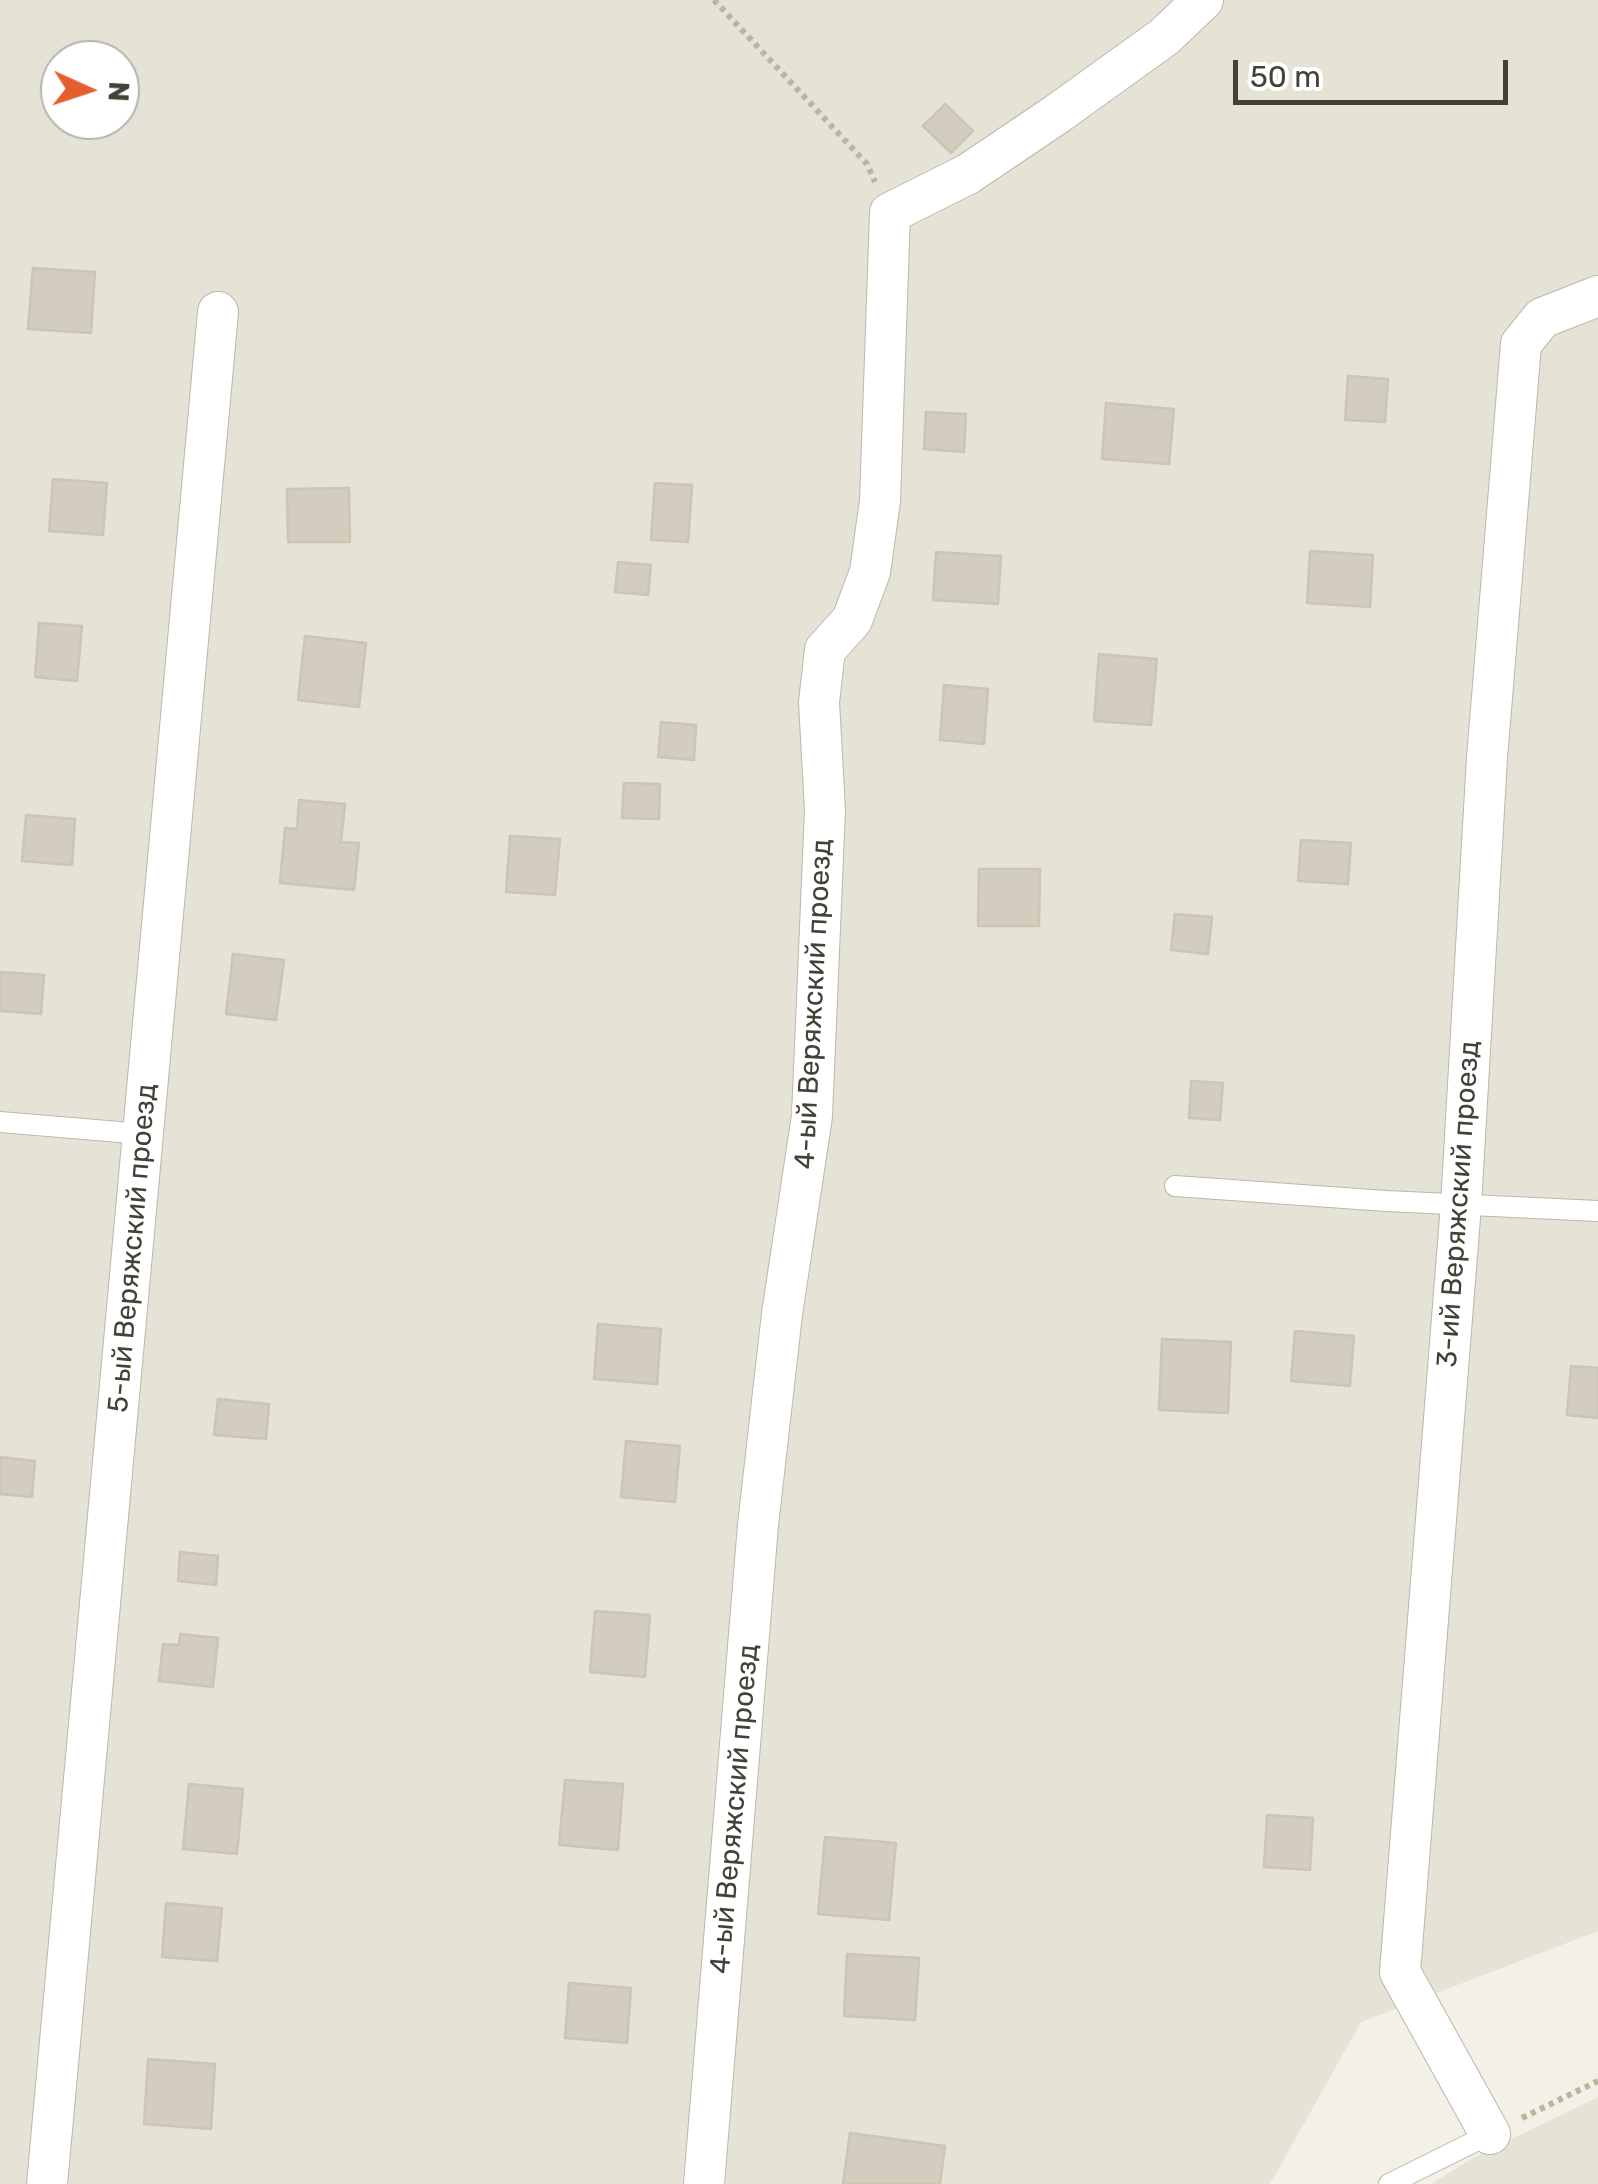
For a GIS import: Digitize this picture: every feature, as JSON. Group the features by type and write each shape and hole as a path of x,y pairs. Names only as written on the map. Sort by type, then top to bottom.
{"street":[{"path":"890,213 968,174 1042,124 1164,37 1203,0"},
{"name":"4-ый Веряжский проезд","path":"704,2184 758,1526 782,1314 812,1116 825,810 819,702 825,650 852,620 870,572 880,501 890,213"},
{"name":"3-ий Веряжский проезд","path":"1490,2134 1400,1972 1462,1204 1487,758 1521,344 1542,318 1598,296"},
{"name":"5-ый Веряжский проезд","path":"47,2184 218,312"}],"lane":[{"path":"0,1122 143,1134"},
{"path":"1175,1186 1598,1211"},
{"path":"1389,2184 1490,2134"}],"path":[{"path":"714,0 867,164 890,213"},
{"path":"1490,2134 1598,2081"}],"shaded area":[{"path":"0,0 1598,0 1598,1931 1361,2022 1270,2184 0,2184"},
{"path":"1598,2097 1598,2184 1431,2184 1473,2158"}],"building":[{"path":"945,104 973,131 951,153 923,126"},
{"path":"33,268 95,272 91,333 28,329"},
{"path":"1348,376 1388,379 1385,422 1345,420"},
{"path":"1106,403 1174,409 1169,464 1102,459"},
{"path":"926,412 966,414 964,452 924,449"},
{"path":"53,479 107,483 103,535 49,531"},
{"path":"655,483 692,485 688,542 651,540"},
{"path":"349,488 350,542 288,542 287,489"},
{"path":"1310,551 1373,555 1370,607 1307,603"},
{"path":"936,552 1001,556 998,604 933,600"},
{"path":"618,562 651,565 648,595 615,592"},
{"path":"39,623 82,626 77,681 35,677"},
{"path":"305,636 366,643 359,707 298,700"},
{"path":"1099,654 1157,659 1151,725 1094,721"},
{"path":"944,685 988,689 984,744 940,740"},
{"path":"661,722 696,725 694,760 658,757"},
{"path":"624,783 660,784 659,819 622,818"},
{"path":"299,800 345,804 341,842 359,843 354,890 280,883 285,828 297,829"},
{"path":"26,815 75,819 72,865 22,861"},
{"path":"510,836 560,839 555,895 506,892"},
{"path":"1301,840 1351,843 1348,884 1298,881"},
{"path":"979,869 1040,869 1039,926 978,926"},
{"path":"1175,914 1212,917 1208,954 1171,950"},
{"path":"233,954 284,960 276,1020 226,1014"},
{"path":"0,972 44,975 41,1014 0,1011"},
{"path":"1191,1081 1223,1083 1220,1120 1189,1118"},
{"path":"598,1324 661,1329 657,1384 594,1379"},
{"path":"1295,1331 1354,1336 1350,1386 1291,1381"},
{"path":"1162,1339 1231,1342 1228,1413 1159,1410"},
{"path":"1571,1366 1598,1368 1598,1418 1567,1415"},
{"path":"218,1399 269,1404 266,1439 214,1435"},
{"path":"626,1441 680,1446 675,1502 621,1497"},
{"path":"0,1457 35,1461 32,1497 0,1494"},
{"path":"180,1552 218,1556 216,1585 178,1581"},
{"path":"595,1611 650,1615 645,1677 590,1672"},
{"path":"180,1634 218,1638 213,1687 159,1681 163,1644 179,1645"},
{"path":"565,1780 623,1784 618,1850 559,1845"},
{"path":"189,1784 243,1789 237,1854 183,1849"},
{"path":"1267,1815 1313,1818 1310,1870 1264,1867"},
{"path":"825,1837 896,1843 889,1920 818,1914"},
{"path":"166,1903 222,1908 217,1961 162,1957"},
{"path":"847,1954 919,1958 915,2020 844,2016"},
{"path":"569,1983 631,1988 627,2043 565,2038"},
{"path":"148,2059 215,2064 211,2129 144,2124"},
{"path":"850,2133 945,2146 940,2184 843,2184"}]}
